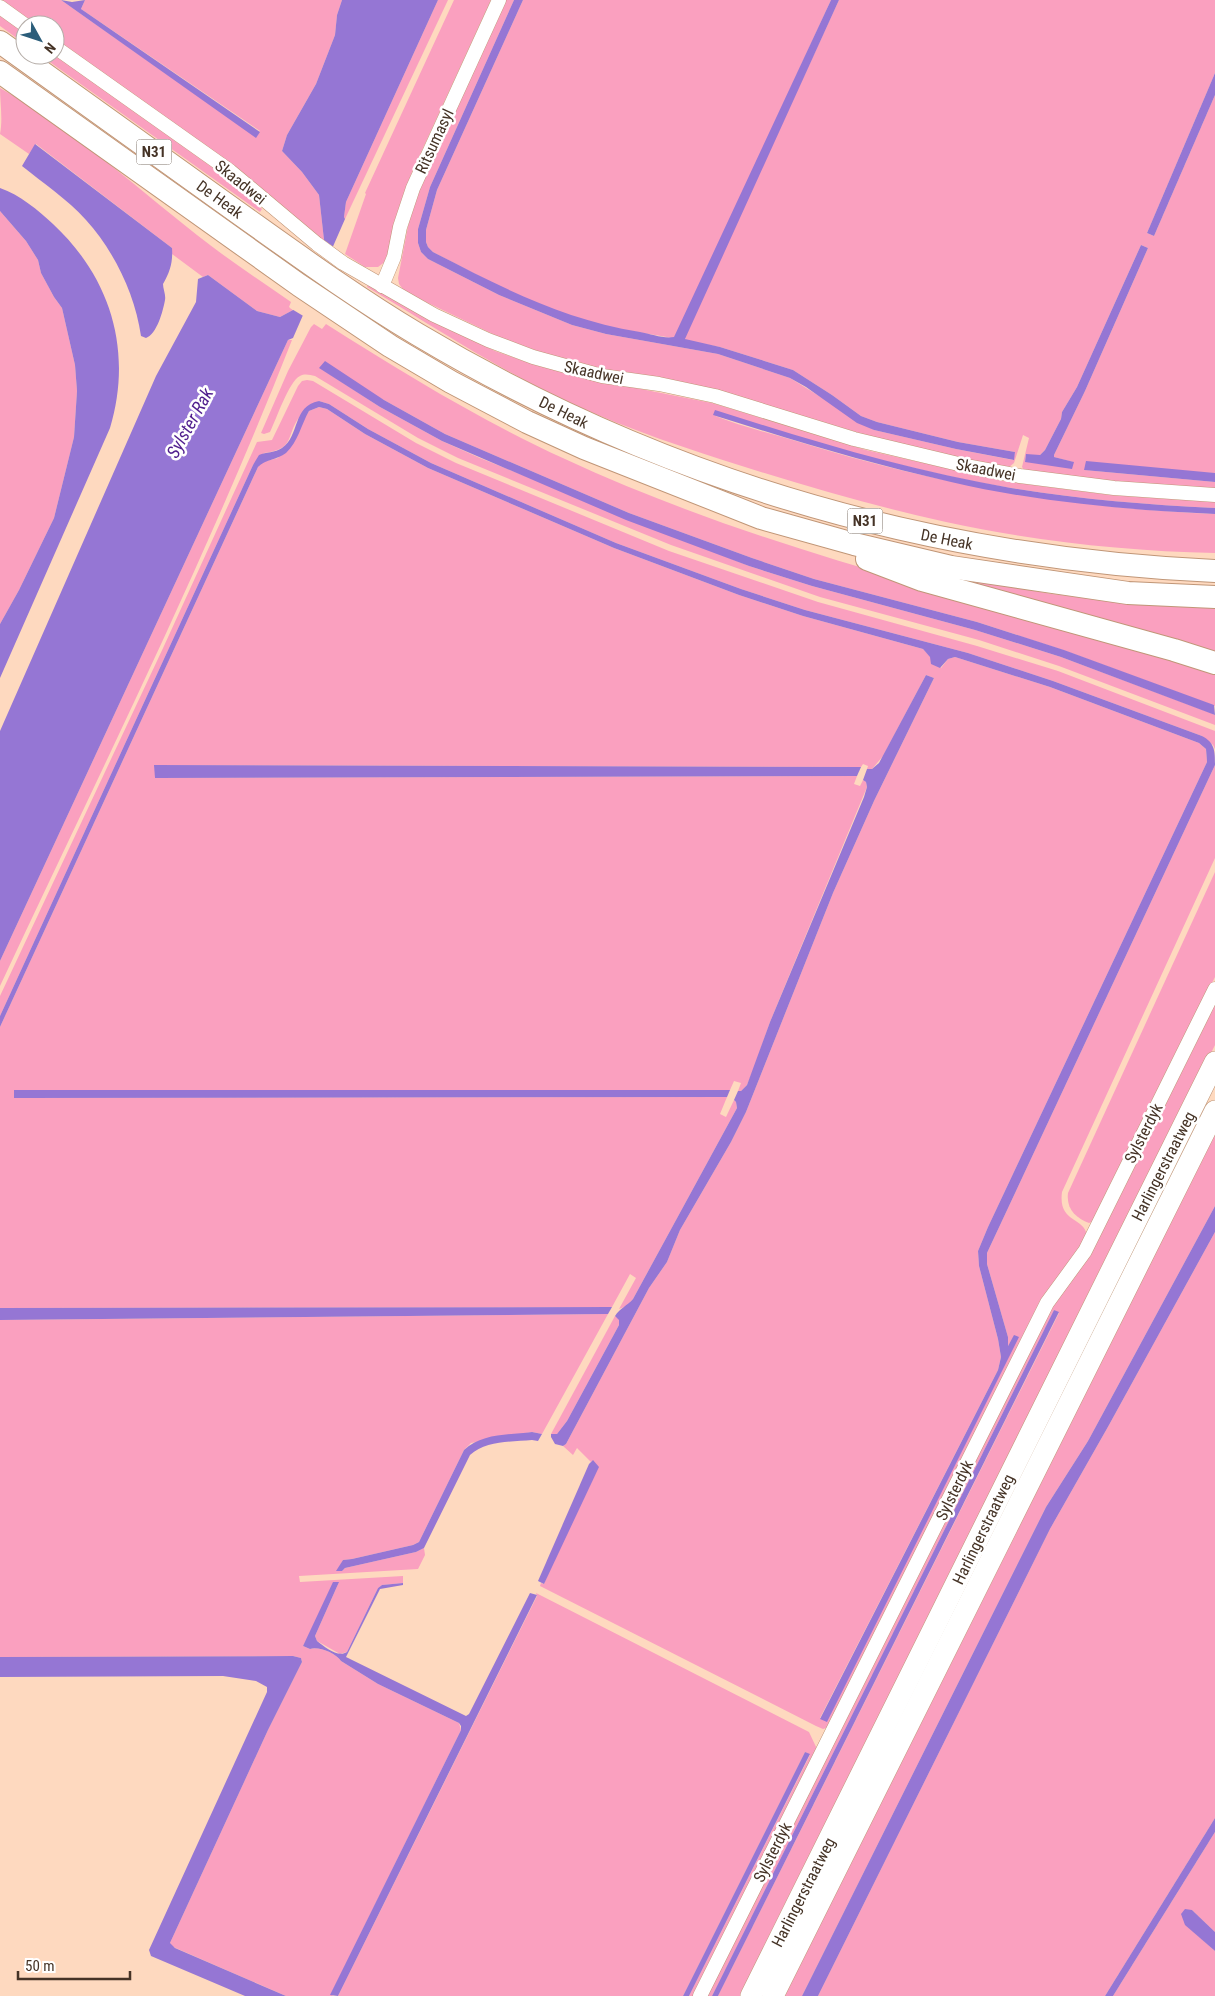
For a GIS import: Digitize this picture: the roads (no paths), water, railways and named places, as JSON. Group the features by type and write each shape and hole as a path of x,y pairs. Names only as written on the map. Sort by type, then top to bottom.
{"highway":[{"name":"De Heak","path":"0,42 312,253 339,272 415,333 540,402 599,429 681,463 761,491 897,529 1060,559 1142,568 1215,571"},
{"name":"De Heak","path":"0,72 298,285 390,346 451,382 527,422 584,448 761,518 854,544 951,567 1128,592 1215,597"},
{"name":"N31","path":"761,518 922,580 1215,663"},
{"name":"N31","path":"1142,568 1215,562"}],"main road":[{"name":"Harlingerstraatweg","path":"751,1996 1215,1062"},
{"name":"Harlingerstraatweg","path":"773,1996 1215,1111"}],"street":[{"name":"Ritsumasyl","path":"382,286 394,257 400,227 413,188 498,0"},
{"path":"0,8 15,18"},
{"name":"Skaadwei","path":"65,54 230,171 312,253"},
{"name":"Skaadwei","path":"339,272 382,286 434,315 488,340 533,357 602,376 668,386 715,396 809,426 892,449 1020,476 1114,488 1215,495"},
{"name":"Sylsterdyk","path":"700,1996 1047,1303 1085,1251 1215,989"}],"water":[{"path":"61,0 72,2 85,0 81,9 260,132 256,138"},
{"name":"Sylster Rak","path":"342,0 438,0 346,202 345,219 293,338 288,340 0,961 0,731 156,376 196,302 198,279 208,275 257,311 280,317 293,310 324,240 319,195 302,172 282,151 287,135 316,84 335,35 337,15"},
{"path":"514,0 523,0 437,190 426,230 426,242 433,252 509,290 559,310 612,326 662,337 674,337 831,0 839,0 685,339 720,347 793,370 861,416 877,422 958,442 1015,452 1014,460 874,430 857,423 790,378 718,354 606,334 572,325 499,295 428,259 421,252 418,243 418,229 430,187"},
{"path":"1215,73 1215,95 1154,236 1147,233"},
{"path":"35,144 172,248 168,275 163,284 165,298 163,310 159,322 150,336 146,338 141,336 134,305 128,289 106,245 71,205 22,166"},
{"path":"0,188 22,199 53,224 73,245 90,268 103,292 112,317 119,371 117,399 110,428 0,678 0,624 54,518 74,437 77,391 75,365 62,308 41,273 38,260 26,241 0,211"},
{"path":"1141,245 1148,248 1085,391 1054,455 1054,457 1074,462 1072,469 1025,462 1026,454 1040,455 1045,450 1061,419 1062,412 1077,387"},
{"path":"325,361 384,400 445,434 629,513 814,579 977,622 1064,650 1214,705 1215,715 1061,657 975,630 812,586 749,566 626,520 442,441 380,407 319,368"},
{"path":"319,401 329,404 368,429 431,463 616,543 741,589 805,610 968,653 1053,681 1202,736 1212,745 1215,765 987,1253 987,1264 1008,1337 1008,1346 1014,1335 1019,1337 827,1722 820,1719 998,1370 1001,1357 998,1339 979,1266 978,1251 1207,762 1206,749 1199,743 1050,687 955,657 948,659 940,668 931,664 930,657 923,649 803,616 739,595 614,548 428,468 365,434 327,409 319,407 309,411 296,439 286,453 264,462 258,467 0,1027 0,1016 253,465 259,455 279,450 288,443 304,409 310,404"},
{"path":"715,410 862,454 973,481 1036,492 1087,498 1215,508 1215,514 1082,504 983,489 891,467 802,442 713,415"},
{"path":"1086,461 1215,473 1215,482 1084,470"},
{"path":"926,675 934,678 874,801 833,893 746,1112 731,1142 680,1230 667,1262 649,1288 566,1444 563,1446 555,1444 551,1434 557,1434 567,1421 619,1325 619,1320 615,1316 633,1299 737,1108 734,1100 738,1091 741,1091 747,1085 770,1022 864,797 867,787 866,782 863,780 867,769 872,769 879,763"},
{"path":"154,765 861,767 857,776 155,778"},
{"path":"14,1090 730,1090 727,1097 14,1098"},
{"path":"1215,1206 1215,1232 1050,1529 818,1996 802,1996 1046,1507 1088,1441"},
{"path":"612,1307 608,1314 0,1320 0,1308"},
{"path":"1054,1310 1059,1312 718,1996 712,1996"},
{"path":"532,1432 542,1434 538,1441 491,1444 476,1450 470,1455 424,1548 416,1552 336,1571 343,1560 413,1545 419,1542 464,1450 471,1444 496,1436"},
{"path":"593,1460 599,1467 544,1584 538,1581 589,1464"},
{"path":"333,1582 339,1582 315,1636 317,1641 336,1653 347,1652 378,1588 382,1585 403,1583 403,1585 380,1589 346,1657 466,1716 469,1714 530,1593 537,1595 338,1996 330,1995 461,1730 461,1726 459,1723 378,1684 331,1653 322,1649 310,1649 303,1646"},
{"path":"293,1656 301,1658 302,1662 268,1730 170,1943 175,1948 286,1996 245,1996 151,1956 149,1950 267,1692 267,1687 256,1681 223,1676 0,1677 0,1657"},
{"path":"805,1752 810,1754 689,1996 683,1996"},
{"path":"1215,1818 1215,1832 1113,1996 1105,1996"},
{"path":"1185,1909 1192,1910 1215,1932 1215,1951 1185,1925 1181,1914"}]}
